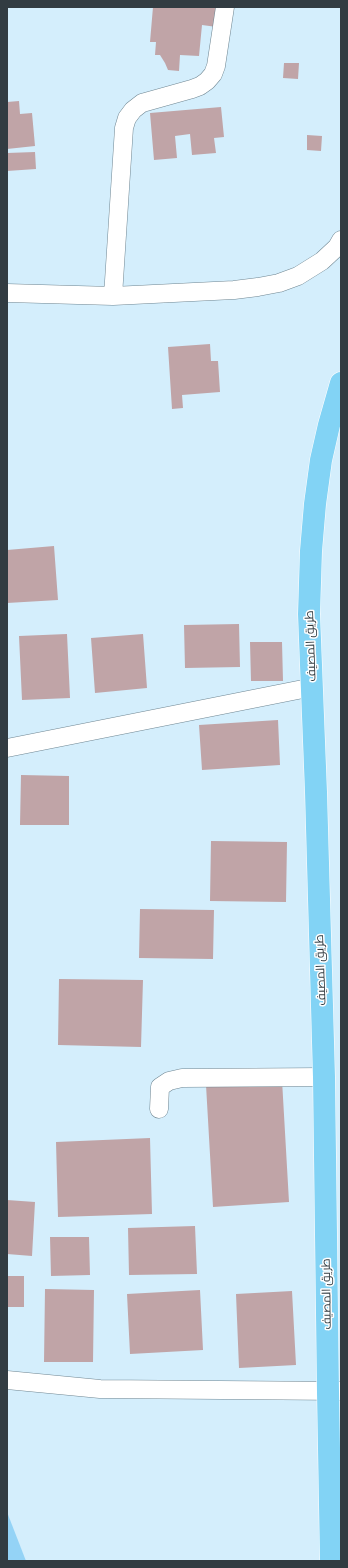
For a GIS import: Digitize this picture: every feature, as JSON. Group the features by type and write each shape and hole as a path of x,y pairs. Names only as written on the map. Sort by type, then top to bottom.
{"main road":[{"name":"طريق المصيف","path":"331,1561 334,1391 313,687 309,614 311,551 315,504 329,425 341,382"}],"street":[{"path":"113,296 124,128 127,118 133,110 142,103 192,90 207,81 213,74 216,66 225,7"},
{"path":"7,293 113,296 234,290 279,283 298,276 322,261 337,247 341,240"},
{"path":"7,748 313,687"},
{"path":"159,1109 160,1087 170,1081 182,1078 324,1077"},
{"path":"7,1380 100,1389 334,1391"}],"shaded area":[{"path":"7,1512 26,1561 7,1561"}],"building":[{"path":"153,7 219,7 217,27 202,25 199,56 180,55 179,71 168,70 160,55 155,55 156,42 150,42"},
{"path":"284,63 299,63 298,79 283,78"},
{"path":"19,101 20,114 32,113 35,146 7,149 7,102"},
{"path":"221,107 224,137 214,138 216,153 192,155 190,134 175,136 177,158 154,160 150,113"},
{"path":"307,135 322,136 321,151 307,150"},
{"path":"35,152 36,169 7,171 7,153"},
{"path":"210,344 211,361 218,361 220,392 182,395 183,408 172,409 168,347"},
{"path":"54,546 58,600 7,603 7,550"},
{"path":"239,624 240,667 185,668 184,625"},
{"path":"67,634 70,698 22,700 19,636"},
{"path":"143,634 147,688 95,693 91,638"},
{"path":"250,642 282,642 283,681 251,681"},
{"path":"278,720 280,765 202,770 199,725"},
{"path":"21,775 69,776 69,825 20,825"},
{"path":"211,841 287,842 286,902 210,901"},
{"path":"140,909 214,910 213,959 139,958"},
{"path":"59,979 143,980 141,1047 58,1045"},
{"path":"282,1080 289,1202 213,1207 206,1085"},
{"path":"150,1138 152,1214 58,1217 56,1142"},
{"path":"7,1200 35,1202 32,1256 7,1254"},
{"path":"195,1226 197,1274 129,1275 128,1228"},
{"path":"50,1237 89,1237 90,1275 51,1276"},
{"path":"7,1276 24,1276 24,1307 7,1307"},
{"path":"45,1289 94,1290 93,1362 44,1362"},
{"path":"200,1290 203,1350 130,1354 127,1294"},
{"path":"292,1291 296,1365 239,1368 236,1294"}]}
